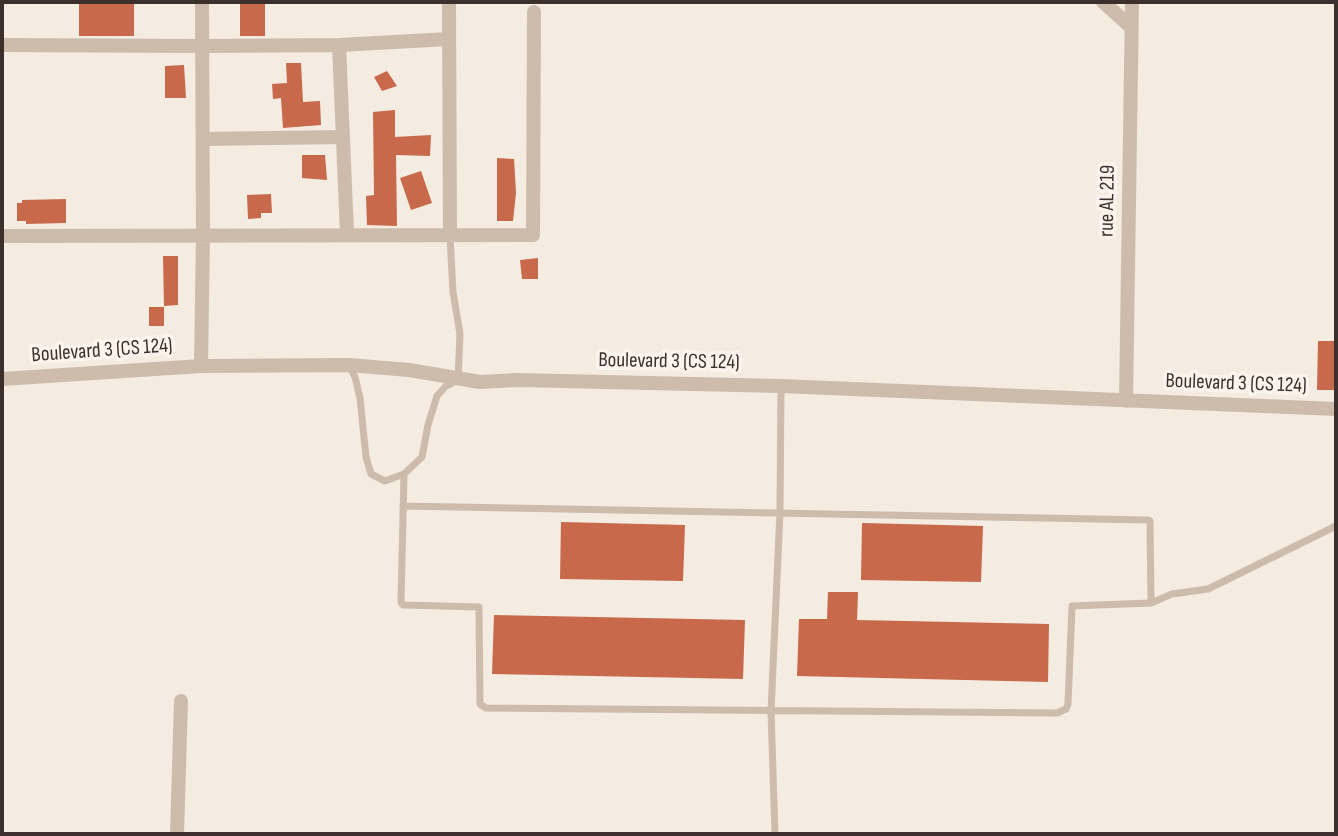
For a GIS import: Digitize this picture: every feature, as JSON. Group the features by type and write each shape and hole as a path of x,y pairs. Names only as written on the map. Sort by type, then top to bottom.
{"street":[{"path":"201,366 202,2"},
{"path":"449,2 450,236"},
{"path":"1103,2 1131,27"},
{"name":"rue AL 219","path":"1126,401 1132,2"},
{"path":"2,236 533,235 534,12"},
{"path":"2,45 202,47 449,40"},
{"path":"339,45 347,234"},
{"path":"203,139 343,137"},
{"name":"Boulevard 3 (CS 124)","path":"2,379 201,366 349,365 409,370 480,382 517,380 781,386 1336,409"},
{"path":"177,834 181,701"}],"lane":[{"path":"349,365 360,398 366,457 371,474 385,481 404,474 422,457 436,396 446,386 458,380 460,334 453,292 450,236"},
{"path":"775,834 771,711 780,512 781,386"},
{"path":"404,474 401,602 403,605 479,607 482,706 1051,714 1062,712 1068,704 1072,606 1151,603 1172,594 1208,589 1336,526"},
{"path":"403,506 1148,520 1151,603"}],"building":[{"path":"240,2 265,2 265,36 240,36"},
{"path":"79,3 134,3 134,36 79,36"},
{"path":"286,63 301,63 303,102 320,101 321,125 283,128 281,98 273,99 272,84 287,83"},
{"path":"184,65 186,98 165,98 165,66"},
{"path":"387,71 397,86 382,91 374,77"},
{"path":"395,110 395,137 431,135 430,156 396,155 397,226 367,225 366,196 374,195 373,112"},
{"path":"302,155 325,155 327,180 302,178"},
{"path":"497,158 514,159 516,193 513,221 497,221"},
{"path":"421,171 432,203 411,210 400,178"},
{"path":"271,194 272,213 261,213 261,218 248,219 247,195"},
{"path":"66,199 66,223 26,224 26,221 17,221 17,203 22,203 22,200"},
{"path":"163,256 178,256 178,305 164,306"},
{"path":"538,258 538,279 522,279 520,260"},
{"path":"149,307 164,307 164,326 149,326"},
{"path":"1318,341 1336,341 1336,390 1317,390"},
{"path":"561,522 685,525 683,581 560,579"},
{"path":"862,523 983,526 981,582 861,580"},
{"path":"828,592 858,592 857,620 1049,624 1048,682 797,676 799,619 827,619"},
{"path":"494,615 745,620 743,679 492,674"}]}
